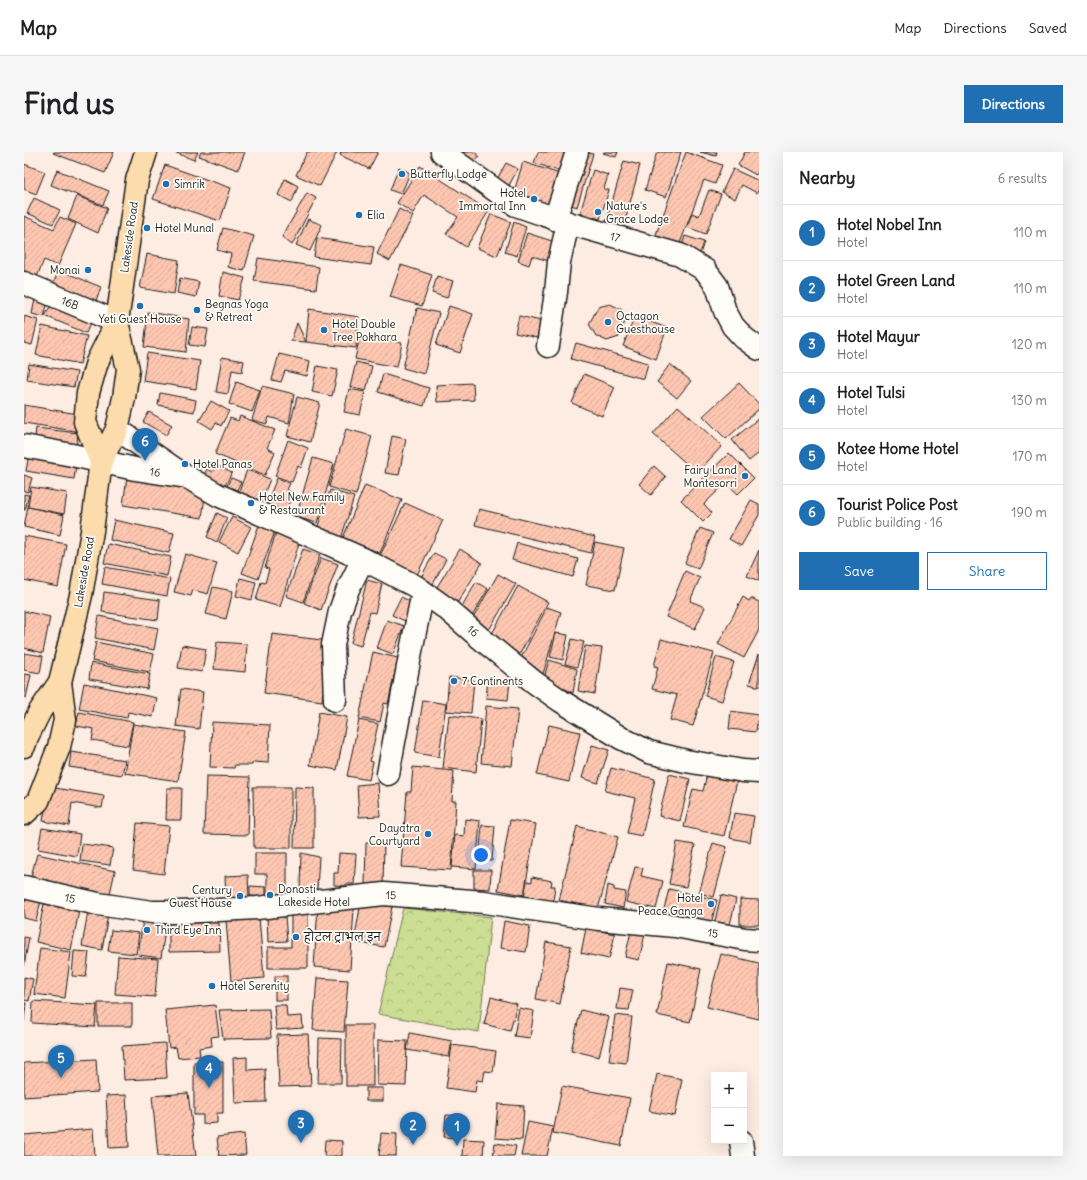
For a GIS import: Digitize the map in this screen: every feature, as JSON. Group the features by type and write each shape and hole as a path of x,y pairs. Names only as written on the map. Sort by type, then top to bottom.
{"main road":[{"name":"Lakeside Road","path":"117,322 136,188 146,152"},
{"path":"101,461 117,429 124,398 128,369 117,322"},
{"path":"101,461 85,422 88,393 96,362 117,322"},
{"name":"Lakeside Road","path":"60,682 81,595 92,531 101,461"},
{"path":"24,746 26,738 40,711 60,682"},
{"path":"24,814 38,802 59,747 65,720 60,682"}],"street":[{"name":"17","path":"442,152 516,205 562,221 680,255 705,270 717,286 725,311 733,326 744,338 759,349"},
{"path":"548,346 556,292 562,221 577,152"},
{"name":"16B","path":"24,283 117,322"},
{"name":"16","path":"117,429 186,477 218,495 363,559 390,572 423,592 447,609 534,682 561,701 621,738 649,752 671,758 759,772"},
{"name":"16","path":"24,446 72,454 135,469 186,477"},
{"path":"335,700 333,645 340,611 348,589 363,559"},
{"path":"388,774 423,592"},
{"name":"15","path":"24,887 98,904 152,912 181,912 264,907 384,894 484,902 599,919 675,926 745,939 759,940"},
{"path":"741,1144 743,1156"}],"green space":[{"path":"403,908 491,917 479,1032 378,1014"}],"building":[{"path":"114,152 105,173 53,153"},
{"path":"174,152 198,152 194,160"},
{"path":"201,152 245,152 238,170 199,156"},
{"path":"307,152 337,152 320,186 296,175"},
{"path":"341,152 378,152 369,169 340,155"},
{"path":"449,152 474,152 479,156 471,167"},
{"path":"538,152 565,152 559,171 534,163"},
{"path":"586,152 593,154 577,207 566,203"},
{"path":"618,152 616,157 603,153"},
{"path":"657,152 681,152 666,197 645,190"},
{"path":"686,152 722,165 715,184 704,180 679,246 655,237"},
{"path":"700,152 717,152 716,156"},
{"path":"745,152 759,152 759,170 756,175 738,165"},
{"path":"624,161 640,165 622,233 604,229"},
{"path":"523,162 560,174 549,206 513,195"},
{"path":"506,163 518,169 508,187 496,181"},
{"path":"24,164 45,172 36,194 24,189"},
{"path":"165,165 231,188 220,221 153,199"},
{"path":"420,166 489,211 466,247 446,234 458,217 424,195 413,213 397,203"},
{"path":"399,167 410,173 401,194 390,190"},
{"path":"733,169 759,181 759,189 757,193 742,185 735,199 722,192"},
{"path":"57,170 109,191 103,205 51,185"},
{"path":"593,170 608,175 604,189 609,190 600,219 580,213"},
{"path":"285,179 298,186 292,202 278,195"},
{"path":"709,190 721,194 706,234 687,227 692,213 699,216"},
{"path":"307,193 316,198 292,245 282,237"},
{"path":"77,196 107,208 98,233 68,219"},
{"path":"34,198 60,210 53,224 27,213"},
{"path":"399,209 413,216 390,261 377,254"},
{"path":"491,214 511,222 497,256 477,248"},
{"path":"24,216 54,229 60,217 76,224 58,266 44,260 33,286 24,282"},
{"path":"308,219 322,225 310,251 296,245"},
{"path":"514,222 526,227 517,256 505,252"},
{"path":"223,228 254,236 244,271 228,267 231,254 217,250"},
{"path":"527,233 555,242 549,261 532,256 529,265 518,261"},
{"path":"685,236 704,242 700,254 681,248"},
{"path":"317,238 374,247 371,265 314,257"},
{"path":"147,254 179,260 174,294 140,288"},
{"path":"258,258 319,267 316,289 254,281"},
{"path":"401,265 432,275 422,306 390,297"},
{"path":"59,270 101,287 95,303 52,286"},
{"path":"223,272 245,278 238,300 219,296"},
{"path":"437,276 453,281 447,298 432,293"},
{"path":"180,278 199,282 196,297 177,293"},
{"path":"36,294 49,297 44,317 32,314"},
{"path":"52,303 94,317 86,333 45,316"},
{"name":"Octagon Guesthouse","path":"610,304 621,309 626,319 619,337 607,341 596,336 589,324 598,307"},
{"path":"449,306 473,314 460,353 436,345"},
{"path":"417,308 439,313 424,374 403,368"},
{"path":"309,309 359,317 356,348 306,342"},
{"path":"148,312 189,319 186,352 144,347"},
{"path":"24,316 38,320 32,345 24,343"},
{"path":"519,316 541,321 537,338 515,333"},
{"path":"635,316 667,328 656,359 623,346"},
{"path":"297,323 306,342 291,341"},
{"path":"42,326 87,336 80,364 36,355"},
{"path":"192,327 208,329 205,347 189,345"},
{"path":"360,335 402,343 397,367 355,359"},
{"path":"576,343 648,363 644,379 571,359"},
{"path":"147,353 200,361 196,389 143,381"},
{"path":"279,354 310,361 307,376 285,371 281,382 272,380"},
{"path":"222,357 244,361 242,372 232,370 228,394 216,392"},
{"path":"356,362 372,366 366,391 350,387"},
{"path":"29,364 77,372 74,387 27,380"},
{"path":"670,364 691,381 677,398 657,382"},
{"path":"317,366 338,370 332,396 312,392"},
{"path":"383,374 429,388 424,406 378,392"},
{"path":"584,374 615,387 602,416 572,403"},
{"path":"236,382 260,390 252,412 229,404"},
{"path":"473,383 474,400 437,402 436,385"},
{"path":"739,383 759,404 759,409 726,439 703,416"},
{"path":"262,386 294,394 289,423 269,417 267,424 252,420"},
{"path":"349,389 365,392 360,415 344,412"},
{"path":"160,393 196,400 194,412 158,405"},
{"path":"297,397 320,403 310,442 287,436"},
{"path":"211,401 229,411 221,426 216,423 212,429 199,421"},
{"path":"24,405 84,415 81,432 24,423"},
{"path":"678,406 722,446 697,473 653,434"},
{"path":"149,412 172,425 166,435 143,422"},
{"path":"240,416 275,430 267,448 275,452 265,475 215,454 230,418 238,421"},
{"path":"759,418 759,453 749,461 732,440"},
{"path":"36,428 78,433 76,451 34,446"},
{"path":"346,429 372,436 356,495 329,487"},
{"path":"392,436 406,439 399,475 385,473"},
{"path":"288,440 308,448 301,468 298,466 292,482 275,476"},
{"path":"30,449 77,458 74,479 26,471"},
{"path":"729,453 754,478 738,494 726,483 704,504 712,513 703,522 681,500"},
{"path":"313,458 334,464 317,523 296,517"},
{"path":"216,465 232,473 222,491 201,480 207,469 212,472"},
{"path":"654,466 666,477 651,495 639,484"},
{"path":"247,470 270,479 258,510 235,501"},
{"path":"24,475 32,478 28,492 24,491"},
{"path":"127,477 206,489 202,518 123,505"},
{"path":"231,478 241,482 232,500 222,495"},
{"path":"277,478 290,483 287,490 293,493 284,515 265,507"},
{"path":"365,485 402,500 380,553 343,538"},
{"path":"31,487 67,493 64,514 28,507"},
{"path":"330,490 354,497 341,539 316,532"},
{"path":"24,494 29,495 25,510 24,510"},
{"path":"751,500 759,504 759,515 741,546 729,539"},
{"path":"405,503 443,520 417,575 379,558"},
{"path":"28,507 64,515 60,535 24,527"},
{"path":"479,509 595,537 591,553 475,525"},
{"path":"217,513 227,518 217,542 207,537"},
{"path":"232,517 251,527 238,552 219,542"},
{"path":"114,520 174,533 169,553 110,540"},
{"path":"259,525 275,531 258,579 242,573"},
{"path":"700,528 713,533 698,569 685,563"},
{"path":"277,529 301,536 280,607 256,600 261,582 265,583 269,569 265,568"},
{"path":"24,536 66,544 58,587 24,580"},
{"path":"595,542 624,548 615,590 586,585"},
{"path":"517,543 578,559 573,577 512,560"},
{"path":"108,544 171,557 167,576 104,563"},
{"path":"303,549 320,555 303,602 286,596"},
{"path":"460,549 482,563 456,605 434,592"},
{"path":"759,550 759,581 747,576"},
{"path":"434,553 446,559 432,586 420,579"},
{"path":"185,554 217,563 208,594 193,590 191,596 174,592"},
{"path":"321,558 338,564 321,610 304,603"},
{"path":"105,567 170,579 167,596 102,584"},
{"path":"685,571 700,578 690,601 705,607 695,629 666,617"},
{"path":"498,574 516,584 489,630 472,620"},
{"path":"240,578 256,582 252,600 236,596"},
{"path":"367,580 382,584 375,613 370,612 361,646 351,643"},
{"path":"476,582 488,589 471,618 459,611"},
{"path":"518,586 548,602 518,657 488,641"},
{"path":"213,587 233,591 226,619 206,614"},
{"path":"104,592 160,600 158,620 102,612"},
{"path":"401,597 414,603 405,621 392,615"},
{"path":"743,597 749,601 751,598 759,602 759,630 744,658 718,644"},
{"path":"547,607 561,612 543,674 520,660"},
{"path":"24,611 50,617 43,653 24,648"},
{"path":"99,616 158,628 154,650 95,638"},
{"path":"387,620 404,626 393,654 377,648"},
{"path":"556,633 568,635 563,660 550,657"},
{"path":"272,634 330,641 322,701 264,693"},
{"path":"572,639 584,642 577,667 565,664"},
{"path":"661,639 714,653 693,726 670,720 677,695 652,689 658,667 654,666"},
{"path":"96,642 154,654 150,672 92,661"},
{"path":"217,642 247,644 245,672 214,669"},
{"path":"182,645 206,649 202,672 178,668"},
{"path":"585,646 602,648 595,694 578,691"},
{"path":"373,652 398,658 388,704 384,703 380,722 359,718"},
{"path":"24,653 43,656 40,673 24,670"},
{"path":"759,654 759,687 749,684"},
{"path":"716,657 734,662 722,701 705,696"},
{"path":"549,660 577,669 573,693 544,678"},
{"path":"91,663 150,674 147,689 89,679"},
{"path":"24,674 31,675 26,698 24,697"},
{"path":"449,677 474,680 471,713 446,711"},
{"path":"488,679 510,681 508,700 486,698"},
{"path":"84,683 157,698 153,717 128,712 127,718 79,709"},
{"path":"181,689 203,692 199,729 176,726"},
{"path":"423,700 446,704 439,757 415,753"},
{"path":"486,706 518,709 512,766 481,763"},
{"path":"731,711 758,715 756,732 729,729"},
{"path":"79,712 133,722 128,746 92,740 94,729 76,726"},
{"path":"319,712 347,717 337,770 310,765"},
{"path":"449,715 481,719 476,772 443,768"},
{"path":"359,720 378,724 370,761 373,762 369,780 347,776"},
{"path":"212,722 270,725 268,763 253,762 252,765 235,765 234,768 210,767"},
{"path":"133,724 186,732 178,781 125,773"},
{"path":"549,725 580,732 569,782 537,775"},
{"path":"592,745 609,750 598,783 582,778"},
{"path":"71,752 125,760 122,775 69,767"},
{"name":"Dayatra Courtyard","path":"413,767 454,771 452,801 456,801 451,870 401,867 407,792 411,792"},
{"path":"611,768 655,779 642,836 627,833 635,798 605,791"},
{"path":"708,770 738,777 724,836 684,827 693,789 703,791"},
{"path":"669,774 690,779 680,821 659,816"},
{"path":"206,776 250,777 248,835 204,834"},
{"path":"378,783 380,816 359,817 357,785"},
{"path":"49,787 104,796 102,808 72,803 69,826 43,821"},
{"path":"253,787 291,787 291,848 254,848"},
{"path":"295,787 314,788 314,848 294,848"},
{"path":"167,788 182,788 181,820 166,820"},
{"path":"734,813 754,816 750,842 730,838"},
{"path":"465,819 480,821 476,869 452,867 455,835 464,836"},
{"path":"510,820 536,824 524,895 498,890"},
{"path":"137,823 169,826 164,874 133,870"},
{"path":"482,825 495,826 492,861 479,860"},
{"path":"577,826 618,837 598,909 559,900"},
{"path":"42,828 80,834 77,856 38,849"},
{"path":"677,842 695,845 686,887 669,884"},
{"path":"366,843 384,843 383,886 365,885"},
{"path":"713,843 727,847 714,897 699,893"},
{"path":"82,844 113,848 110,865 80,861"},
{"path":"255,853 287,853 287,897 267,897 267,874 255,874"},
{"path":"301,853 319,857 317,889 300,890"},
{"path":"339,853 356,854 354,884 346,884 346,886 334,885 334,873 338,873"},
{"path":"37,854 115,871 109,898 30,880"},
{"path":"635,867 643,868 641,876 663,881 656,909 626,902"},
{"path":"474,870 491,870 490,889 474,888"},
{"path":"248,875 249,897 226,898 225,876"},
{"path":"532,877 552,881 551,886 555,886 553,902 524,897 527,881 532,882"},
{"path":"608,885 614,887 614,890 626,892 623,908 605,904"},
{"path":"250,886 266,887 266,897 250,896"},
{"path":"669,889 717,900 711,924 663,913"},
{"path":"721,895 736,899 729,929 714,925"},
{"path":"24,897 41,901 36,921 24,918"},
{"path":"740,899 759,900 759,925 740,925"},
{"path":"361,902 392,907 384,947 354,942"},
{"path":"44,904 79,911 71,950 36,942"},
{"path":"318,906 354,909 350,970 314,967"},
{"path":"88,911 108,914 102,950 82,946"},
{"path":"291,912 308,912 308,968 268,968 268,947 291,947"},
{"path":"285,916 287,941 268,942 267,917"},
{"path":"259,917 264,978 231,981 226,920"},
{"path":"143,919 166,922 161,958 138,955"},
{"path":"504,921 530,926 526,952 500,948"},
{"path":"169,923 219,923 220,951 169,952"},
{"path":"632,927 646,930 639,960 625,957"},
{"path":"586,928 615,934 609,959 581,953"},
{"path":"111,930 139,933 136,954 108,951"},
{"path":"24,937 29,938 24,966"},
{"path":"546,942 571,946 560,1004 536,999"},
{"path":"40,948 71,952 65,998 34,994"},
{"path":"74,951 89,952 86,977 72,976"},
{"path":"721,954 759,963 759,1019 707,1007"},
{"path":"118,956 158,959 155,997 115,994"},
{"path":"668,962 701,969 690,1022 657,1015"},
{"path":"275,976 287,976 287,1000 275,1000"},
{"path":"24,977 33,979 29,1001 24,1000"},
{"path":"317,978 348,980 344,1032 313,1030"},
{"path":"620,988 633,990 629,1010 617,1009"},
{"path":"491,997 517,1004 510,1031 484,1024"},
{"path":"33,1001 97,1005 95,1027 32,1023"},
{"path":"24,1003 26,1003 24,1021"},
{"path":"98,1003 132,1003 132,1026 98,1026"},
{"path":"215,1005 219,1036 211,1037 212,1046 199,1048 200,1056 178,1058 176,1047 169,1048 165,1010"},
{"path":"274,1005 286,1005 287,1017 302,1016 303,1028 276,1030"},
{"path":"519,1008 534,1011 530,1038 514,1036"},
{"path":"269,1009 271,1038 223,1039 219,1010"},
{"path":"581,1010 609,1017 599,1057 571,1050"},
{"path":"615,1015 632,1017 626,1063 609,1061"},
{"path":"346,1025 373,1025 373,1086 346,1086"},
{"path":"410,1033 452,1041 449,1057 407,1050"},
{"path":"308,1034 311,1086 279,1087 277,1035"},
{"path":"319,1038 342,1039 341,1083 318,1083"},
{"path":"378,1040 407,1041 406,1086 377,1085"},
{"path":"165,1043 167,1078 124,1080 122,1046"},
{"path":"452,1045 496,1051 493,1072 485,1071 483,1081 477,1080 475,1092 446,1088"},
{"path":"247,1057 247,1070 265,1069 266,1102 235,1103 233,1058"},
{"path":"96,1059 98,1092 24,1097 24,1063"},
{"path":"194,1062 223,1062 223,1113 217,1113 217,1123 203,1124 203,1115 194,1115"},
{"path":"657,1074 682,1079 675,1116 649,1111"},
{"path":"562,1086 630,1098 621,1146 553,1133"},
{"path":"366,1088 383,1088 383,1101 366,1101"},
{"path":"188,1093 196,1156 158,1156 152,1096"},
{"path":"126,1095 129,1147 109,1148 106,1096"},
{"path":"498,1104 524,1106 522,1140 495,1138"},
{"path":"446,1115 461,1116 459,1138 444,1137"},
{"path":"528,1122 553,1127 547,1156 521,1156"},
{"path":"93,1129 95,1156 24,1156 24,1135"},
{"path":"381,1133 397,1134 396,1156 379,1156"},
{"path":"244,1134 246,1155 219,1156 217,1137"},
{"path":"463,1139 484,1140 483,1156 462,1156"},
{"path":"325,1140 342,1141 342,1156 324,1156"},
{"path":"495,1143 516,1146 514,1156 493,1156"}],"place":[{"name":"Butterfly Lodge","path":"402,174"},
{"name":"Simrik","path":"166,184"},
{"name":"Hotel Immortal Inn","path":"534,199"},
{"name":"Nature's Grace Lodge","path":"598,212"},
{"name":"Elia","path":"359,215"},
{"name":"Hotel Munal","path":"147,228"},
{"name":"Monai","path":"88,270"},
{"name":"Yeti Guest House","path":"140,306"},
{"name":"Begnas Yoga & Retreat","path":"197,310"},
{"name":"Octagon Guesthouse","path":"608,322"},
{"name":"Hotel Double Tree Pokhara","path":"324,330"},
{"name":"Tourist Police Post","path":"145,461"},
{"name":"Hotel Panas","path":"185,464"},
{"name":"Fairy Land Montesorri","path":"745,476"},
{"name":"Hotel New Family & Restaurant","path":"251,503"},
{"name":"7 Continents","path":"454,681"},
{"name":"Dayatra Courtyard","path":"428,834"},
{"name":"Donosti Lakeside Hotel","path":"270,895"},
{"name":"Century Guest House","path":"240,896"},
{"name":"Hotel Peace Ganga","path":"711,904"},
{"name":"Third Eye Inn","path":"147,930"},
{"name":"होटल ट्राभल इन","path":"296,937"},
{"name":"Hotel Serenity","path":"212,986"},
{"name":"Kotee Home Hotel","path":"61,1078"},
{"name":"Hotel Tulsi","path":"209,1088"},
{"name":"Hotel Mayur","path":"301,1143"},
{"name":"Hotel Green Land","path":"413,1145"},
{"name":"Hotel Nobel Inn","path":"457,1146"}]}
